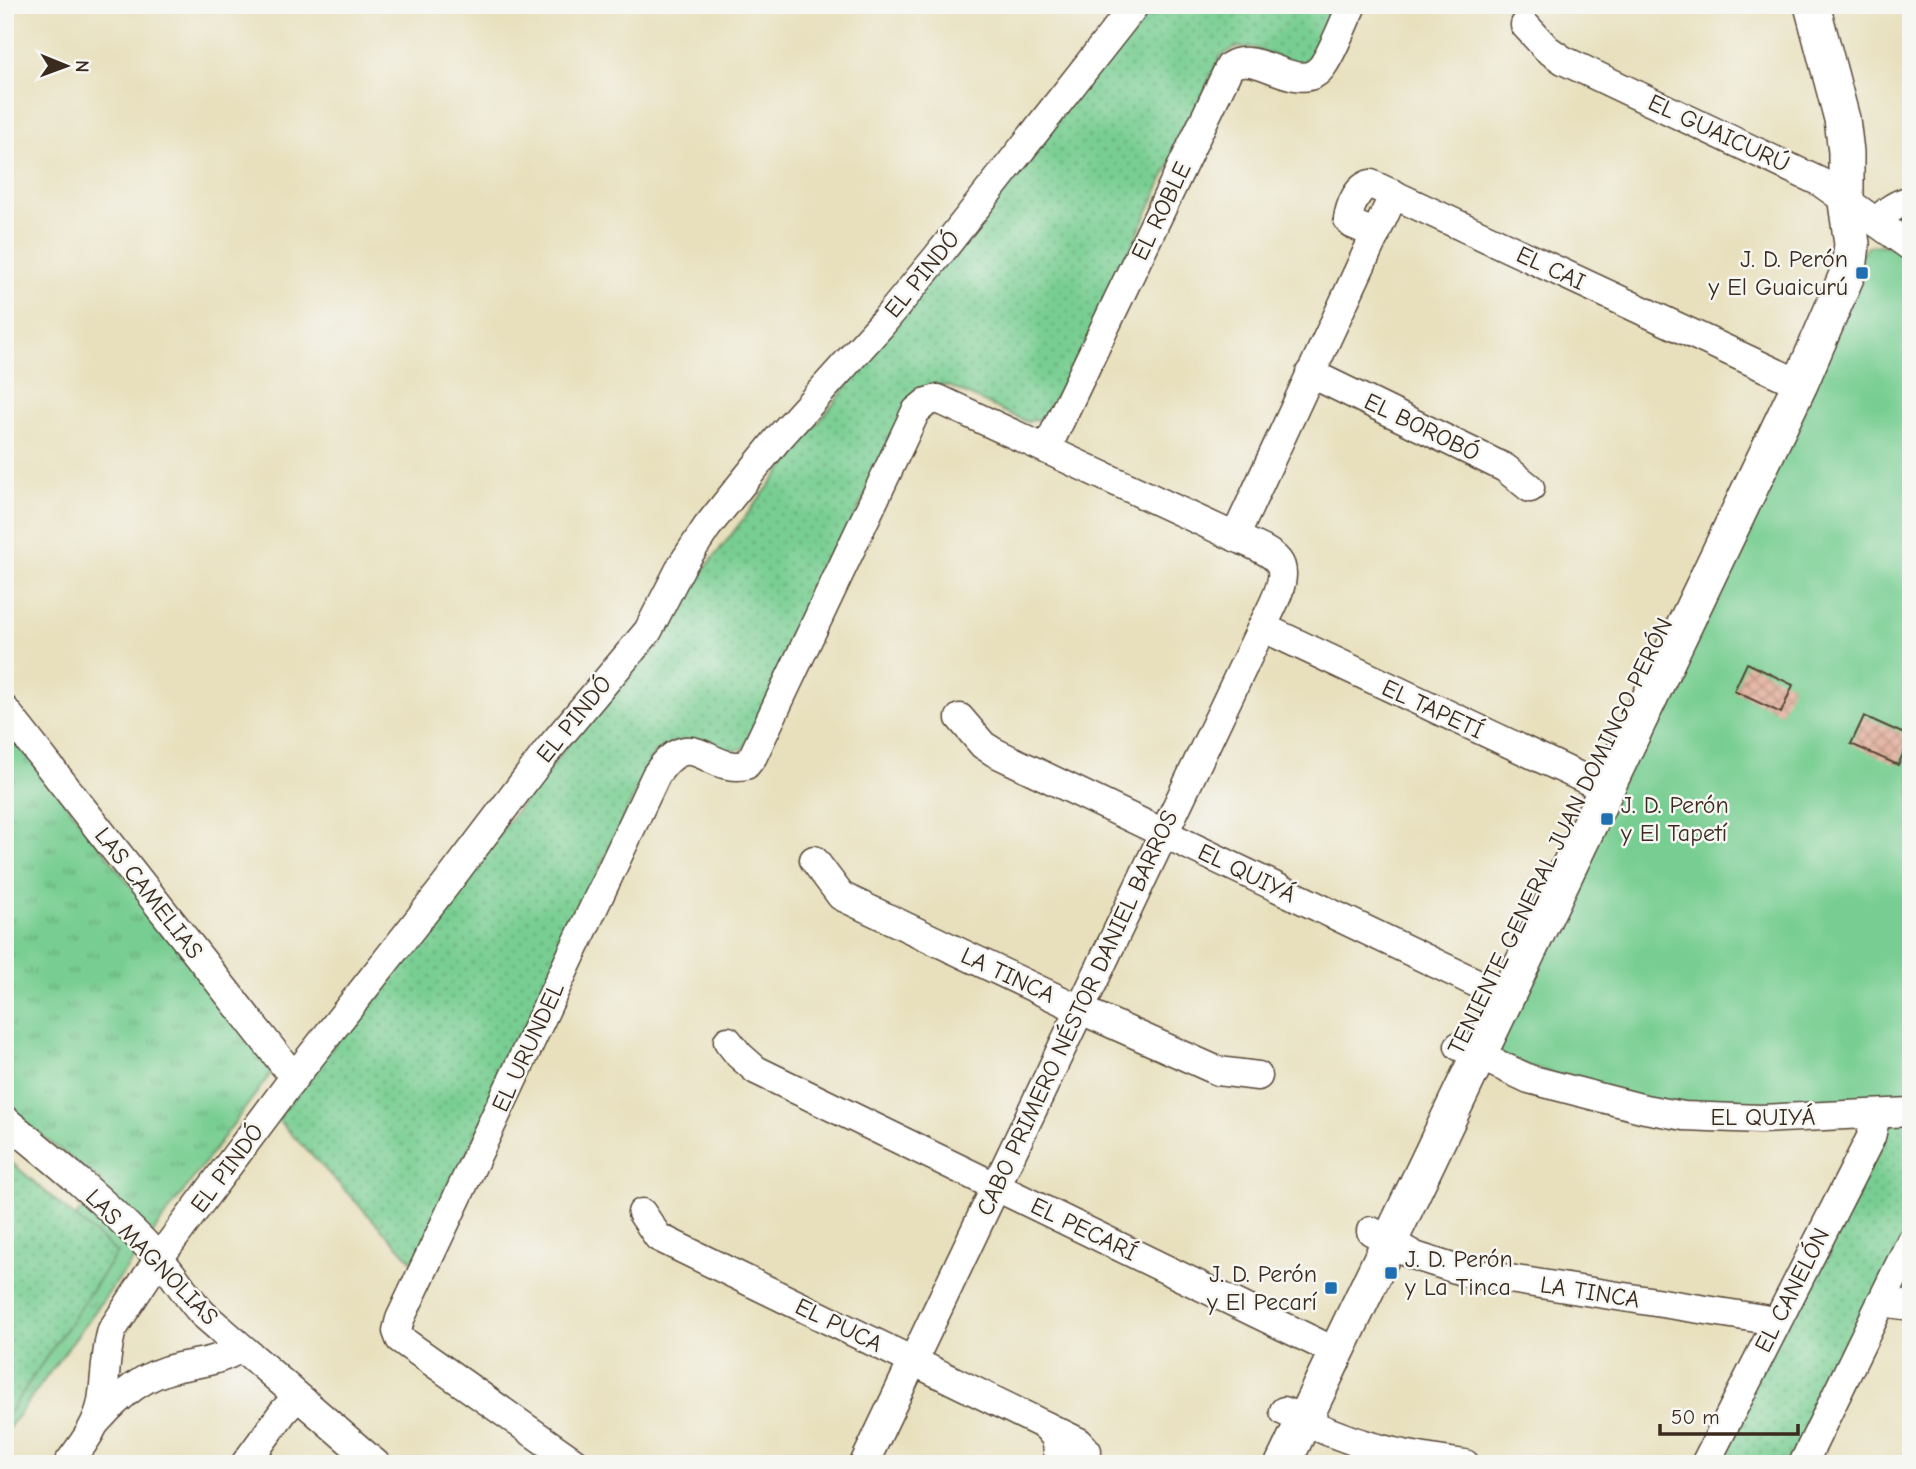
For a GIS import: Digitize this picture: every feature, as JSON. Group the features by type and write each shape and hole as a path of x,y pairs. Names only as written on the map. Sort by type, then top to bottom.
{"main road":[{"name":"TENIENTE GENERAL JUAN DOMINGO PERÓN","path":"1259,1464 1294,1416 1790,380 1836,244 1846,201 1846,152 1842,119 1812,5"},
{"name":"TENIENTE GENERAL JUAN DOMINGO PERÓN","path":"1283,1464 1294,1416"}],"street":[{"name":"EL PINDÓ","path":"68,1464 96,1423 103,1400 108,1341 112,1330 159,1258 296,1074 445,886 548,750 648,631 682,565 707,527 743,481 937,257 1135,5"},
{"name":"EL ROBLE","path":"1047,448 1230,66 1247,60 1295,76 1314,75 1323,66 1352,5"},
{"name":"EL GUAICURÚ","path":"1525,25 1547,49 1563,60 1820,182 1911,247"},
{"name":"EL CAI","path":"1310,373 1376,234 1352,224 1348,219 1363,186 1371,184 1790,380"},
{"path":"1877,222 1886,210 1911,200"},
{"path":"1047,448 1235,537 1310,373"},
{"name":"EL BOROBÓ","path":"1310,373 1506,468 1530,488"},
{"name":"EL URUNDEL","path":"577,1464 400,1339 397,1331 400,1319 656,775 673,755 684,751 697,752 731,766 746,765 753,756 916,411 927,402 938,399 1047,448"},
{"name":"CABO PRIMERO NÉSTOR DANIEL BARROS","path":"864,1464 1282,583 1283,572 1279,561 1235,537"},
{"name":"EL TAPETÍ","path":"1262,627 1596,785"},
{"name":"LAS CAMELIAS","path":"5,710 285,1066 296,1074"},
{"name":"EL QUIYÁ","path":"960,718 983,746 994,752 1496,994"},
{"name":"LA TINCA","path":"814,860 841,896 1079,1009 1218,1071 1258,1076"},
{"name":"EL PECARÍ","path":"728,1041 756,1070 1326,1346"},
{"name":"EL QUIYÁ","path":"1469,1051 1529,1079 1684,1116 1760,1119 1876,1116 1911,1112"},
{"name":"EL CANELÓN","path":"1704,1464 1871,1138 1876,1116"},
{"name":"LAS MAGNOLIAS","path":"5,1120 111,1210 159,1258 190,1300 376,1464"},
{"name":"EL PUCA","path":"642,1213 658,1237 1084,1445 1087,1456 1085,1464"},
{"name":"LA TINCA","path":"1380,1236 1415,1256 1465,1272 1776,1321"},
{"path":"1803,1464 1911,1241"},
{"path":"1881,1302 1911,1306"},
{"path":"96,1423 118,1397 148,1377 176,1367 225,1358 242,1348"},
{"path":"245,1464 297,1397"},
{"path":"1294,1416 1326,1433 1367,1447 1465,1464"},
{"path":"1046,1426 1056,1438 1060,1464"}],"green space":[{"path":"1143,5 1343,5 1320,54 1303,66 1254,48 1237,47 1220,57 1053,415 1027,422 949,386 930,385 913,395 744,748 726,752 675,741 654,753 415,1264 277,1119"},
{"path":"1870,246 1895,248 1911,263 1911,1107 1752,1114 1639,1100 1502,1058 1497,1040 1861,253"},
{"path":"5,725 274,1069 5,1433 5,1311 102,1182 5,1108"},
{"path":"1911,1112 1911,1241 1803,1464 1705,1464 1871,1138"},
{"path":"5,1157 117,1253 5,1418"}],"building":[{"path":"1747,663 1793,685 1781,713 1734,691"},
{"path":"1864,716 1911,737 1898,765 1851,744"}],"place":[{"name":"J. D. Perón y El Guaicurú","path":"1862,273"},
{"name":"J. D. Perón y El Tapetí","path":"1607,819"},
{"name":"J. D. Perón y La Tinca","path":"1391,1273"},
{"name":"J. D. Perón y El Pecarí","path":"1331,1288"}]}
